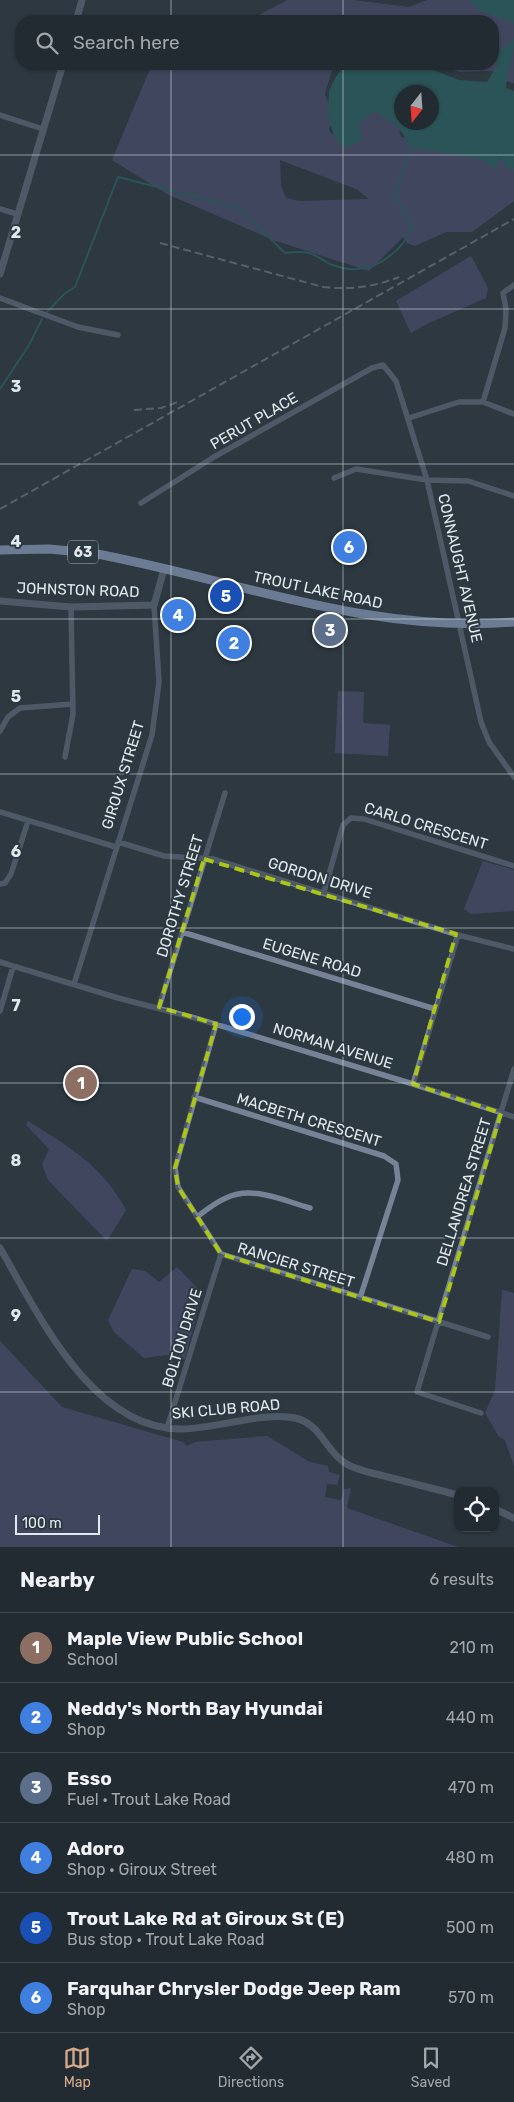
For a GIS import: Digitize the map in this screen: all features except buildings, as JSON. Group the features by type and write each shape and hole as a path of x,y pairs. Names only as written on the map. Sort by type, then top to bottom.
{"main road":[{"name":"TROUT LAKE ROAD","path":"0,550 41,549 92,553 352,613 398,620 459,623 514,622"}],"street":[{"path":"78,15 82,0"},
{"path":"0,274 61,70"},
{"path":"0,115 43,129"},
{"path":"0,209 17,214"},
{"path":"483,402 505,328 506,309 503,293 514,285"},
{"path":"0,298 78,327 118,335"},
{"name":"CONNAUGHT AVENUE","path":"381,365 390,371 396,381 427,480 481,722 489,742 514,777"},
{"name":"PERUT PLACE","path":"141,502 214,458 381,365"},
{"path":"409,418 459,402 483,402 514,414"},
{"path":"334,478 356,469 427,480 455,479 468,481 514,496"},
{"name":"GIROUX STREET","path":"74,984 152,735 159,682 154,605 164,569"},
{"name":"JOHNSTON ROAD","path":"0,601 71,607 154,605"},
{"path":"64,757 73,704 71,607"},
{"path":"0,731 8,717 20,708 73,704"},
{"name":"DOROTHY STREET","path":"159,1007 225,793"},
{"name":"GORDON DRIVE","path":"0,812 164,856 204,859 324,892 458,934 514,949"},
{"name":"CARLO CRESCENT","path":"324,892 344,825 351,818 364,819 514,866"},
{"path":"0,884 5,884 12,874 28,821"},
{"name":"EUGENE ROAD","path":"182,932 435,1009"},
{"path":"413,1084 458,934"},
{"name":"NORMAN AVENUE","path":"0,962 118,998 159,1007 216,1024 514,1117"},
{"path":"0,1011 13,967"},
{"name":"RANCIER STREET","path":"216,1024 175,1168 178,1187 221,1254 488,1337"},
{"name":"DELLANDREA STREET","path":"481,1413 417,1392 514,1069"},
{"name":"MACBETH CRESCENT","path":"194,1097 384,1156 396,1164 398,1180 360,1298"},
{"path":"197,1216 226,1198 242,1193 259,1194 310,1208"},
{"name":"SKI CLUB ROAD","path":"0,1248 46,1328 75,1367 112,1405 132,1417 151,1425 183,1429 252,1419 293,1417 305,1421 316,1428 344,1462 360,1470 454,1494"},
{"name":"BOLTON DRIVE","path":"168,1428 221,1254"},
{"path":"499,1512 514,1518"}],"highlighted area":[{"path":"204,859 456,934 413,1084 501,1113 439,1322 221,1254 178,1187 175,1168 216,1024 159,1007"}],"shaded area":[{"path":"287,0 353,0 409,7 427,0 481,0 514,10 514,83 499,79 496,71 459,72 454,70 499,70 499,15 259,15"},
{"path":"470,0 514,0 514,24 499,17 499,15 484,12"},
{"path":"514,39 506,88 514,91 514,169 510,170 500,158 495,169 481,159 409,147 400,130 439,130 439,85 394,85 394,125 375,111 359,123 362,140 345,148 335,138 330,123 329,92 340,70 433,70 459,80 487,82 494,70 499,70 499,52"},
{"path":"150,70 332,70 325,93 333,118 329,130 332,134 343,139 358,125 363,113 381,109 394,121 394,130 399,130 400,136 412,141 487,160 514,158 514,201 472,232 446,232 415,246 407,243 403,237 369,271 273,240 167,194 112,160","holes":["280,160 356,189 369,199 300,201 286,198 281,185"]},
{"path":"471,256 488,288 486,298 411,333 396,301"},
{"path":"338,691 364,692 363,723 390,725 388,756 335,753"},
{"path":"483,861 514,870 514,911 471,914 464,909"},
{"path":"28,1121 83,1158 117,1194 126,1210 107,1241 48,1180 42,1164 49,1149 26,1125"},
{"path":"177,1267 202,1293 185,1359 166,1355 144,1358 114,1332 108,1320 132,1269 145,1271 159,1282"},
{"path":"502,1290 514,1293 514,1466 505,1440 499,1437 485,1413 495,1390"},
{"path":"0,1341 62,1407 183,1442 187,1446 195,1442 267,1436 310,1462 328,1466 329,1472 340,1475 337,1485 327,1484 325,1497 341,1500 344,1489 351,1488 347,1508 458,1547 0,1547"}],"waterway":[{"path":"46,313 64,294 75,287 118,177 239,208 285,253 306,252 338,267 354,269 370,267 391,255 404,242 412,227 396,196 398,184 412,147"},
{"path":"0,389 29,345 42,319"}],"railway":[{"path":"0,509 514,219"},
{"path":"160,243 323,287 362,287 399,277"},
{"path":"134,410 161,408 178,402"}],"place":[{"name":"Farquhar Chrysler Dodge Jeep Ram","path":"349,547"},
{"name":"Trout Lake Rd at Giroux St (E)","path":"226,596"},
{"name":"Adoro","path":"178,615"},
{"name":"Esso","path":"330,630"},
{"name":"Neddy's North Bay Hyundai","path":"234,643"},
{"name":"Maple View Public School","path":"81,1083"}]}
